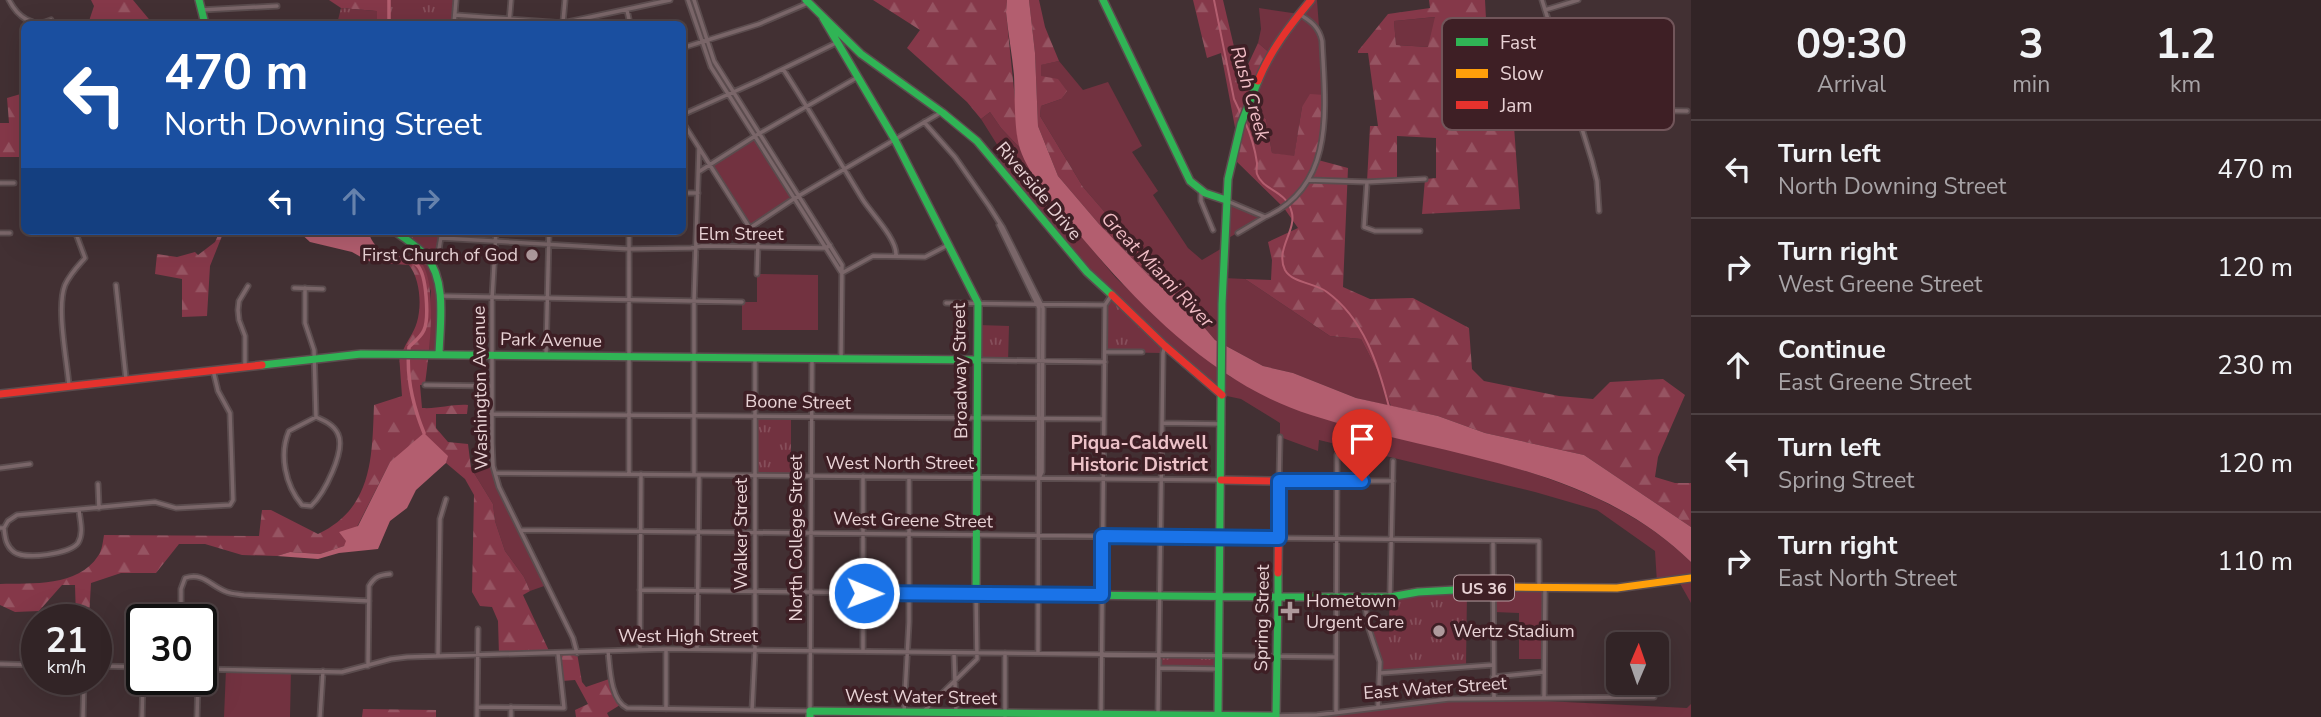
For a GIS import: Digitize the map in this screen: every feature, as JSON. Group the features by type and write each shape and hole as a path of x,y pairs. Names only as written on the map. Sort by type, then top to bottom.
{"street":[{"path":"9,0 18,15 31,21"},
{"path":"199,0 204,21"},
{"path":"454,21 456,0"},
{"path":"509,18 511,0"},
{"path":"563,21 565,0"},
{"path":"576,21 670,0"},
{"path":"691,0 711,66 732,93 798,197 842,274 841,359"},
{"path":"1103,0 1190,181 1201,191 1265,217"},
{"path":"1218,716 1222,304 1226,201 1237,138 1247,107 1271,54 1311,0"},
{"path":"1542,0 1547,18"},
{"path":"1545,10 1578,0"},
{"path":"686,47 759,24 807,1"},
{"name":"Riverside Drive","path":"807,1 840,41 943,111 977,141 1087,272 1165,346 1222,395"},
{"path":"201,9 277,6"},
{"path":"627,9 629,21"},
{"path":"1238,233 1284,208 1308,180 1323,142 1325,121 1320,31 1299,14"},
{"path":"455,15 536,21"},
{"path":"686,113 840,41"},
{"name":"Broadway Street","path":"840,41 895,140 978,303 976,653"},
{"path":"783,69 864,202 894,244 897,255"},
{"path":"699,173 703,167 858,77"},
{"path":"750,228 943,111"},
{"path":"1674,111 1687,111"},
{"path":"924,122 955,157 999,225 1038,303 1042,472 1039,478 1038,653"},
{"path":"686,127 750,228 758,246 757,274"},
{"path":"1581,130 1594,171 1599,211"},
{"path":"697,649 694,301 699,148"},
{"path":"1308,180 1367,182 1425,179"},
{"path":"1367,182 1364,227 1375,231 1420,231"},
{"path":"0,183 14,183"},
{"path":"1201,191 1201,201 1213,230"},
{"path":"686,192 698,193"},
{"path":"0,233 10,233"},
{"path":"69,386 61,307 62,295 70,275 85,258 76,235"},
{"path":"400,235 431,261 438,280 439,354"},
{"path":"431,261 439,249 441,235"},
{"name":"Washington Avenue","path":"496,235 491,356 495,473 499,487 573,638 577,653"},
{"path":"546,356 549,235"},
{"path":"629,235 629,474"},
{"name":"Elm Street","path":"441,238 629,249 828,246"},
{"path":"842,274 873,256 925,257 949,245"},
{"path":"116,285 126,379"},
{"path":"245,367 245,336 238,310 248,286"},
{"path":"294,288 323,289"},
{"path":"306,288 305,323 314,350 316,417"},
{"path":"439,296 742,302"},
{"path":"1100,716 1105,305 1111,296"},
{"path":"946,303 1105,305"},
{"path":"1158,716 1160,479 1165,346"},
{"path":"1105,352 1142,352"},
{"name":"Park Avenue","path":"0,394 361,354 1105,362"},
{"name":"Walker Street","path":"752,709 755,650 755,358"},
{"name":"North College Street","path":"810,714 812,359"},
{"path":"79,510 79,541 65,552 21,556 7,544 2,528 8,520 17,515 155,502 176,508 230,505 233,500 230,413 218,391 213,370"},
{"path":"425,385 492,386"},
{"name":"Boone Street","path":"491,414 1104,419"},
{"path":"316,417 332,426 340,438 338,454 326,485 311,506 302,505 296,498 283,454 289,431 316,417"},
{"path":"1162,423 1222,424"},
{"name":"Spring Street","path":"1276,716 1280,437"},
{"path":"1336,713 1337,455"},
{"path":"1390,597 1393,461"},
{"path":"0,468 30,464"},
{"name":"West North Street","path":"495,473 1221,480"},
{"path":"640,649 641,474"},
{"path":"863,476 863,651"},
{"path":"904,713 909,593 909,477"},
{"path":"1221,480 1392,481"},
{"path":"98,484 99,508"},
{"path":"438,656 440,519 446,499"},
{"name":"West Greene Street","path":"521,530 1539,541 1542,586"},
{"path":"1493,541 1494,697"},
{"path":"368,666 369,586 373,579 380,575 390,574"},
{"path":"181,604 181,589 185,578 195,575 207,578 227,592 244,595 369,601"},
{"name":"US 36","path":"1278,597 1390,597 1418,592 1542,586 1617,588 1689,578"},
{"path":"1542,586 1544,698"},
{"path":"640,590 1278,597"},
{"path":"1364,598 1368,626 1381,673 1378,706"},
{"path":"477,717 478,629"},
{"name":"West High Street","path":"217,669 342,672 391,659 640,649 1335,657"},
{"path":"666,649 666,709"},
{"name":"West Water Street","path":"608,650 612,678 618,700 623,707 752,709 810,714 956,712 1005,715 1218,716"},
{"path":"477,707 564,708 558,653"},
{"path":"954,653 956,712"},
{"path":"925,712 977,659 976,653"},
{"path":"1005,653 1005,715"},
{"path":"0,664 21,665"},
{"path":"1381,673 1492,665"},
{"path":"1159,668 1219,669"},
{"path":"320,717 323,671"},
{"path":"1493,677 1543,672"},
{"path":"83,717 84,695"},
{"path":"142,717 143,695"},
{"path":"197,717 198,695"},
{"name":"East Water Street","path":"1218,716 1336,713 1378,706 1494,697 1654,697"},
{"path":"511,717 512,707"}],"green space":[{"path":"91,0 133,0 150,21 89,21 94,6"},
{"path":"329,0 389,0 390,21 377,21 376,11 341,8"},
{"path":"389,0 456,0 454,21 389,19"},
{"path":"873,0 1007,0 1020,148 990,112 981,119 967,102 907,48 920,30"},
{"path":"1029,0 1039,0 1045,27 1059,61 1041,65 1041,76 1058,79 1067,91 1061,99 1041,106 1040,116 1083,187 1173,291 1154,281 1099,224 1058,176 1038,126 1035,53"},
{"path":"1193,0 1223,0 1240,72 1245,71 1258,43 1271,54 1247,107 1266,119 1272,153 1294,156 1302,107 1310,94 1324,95 1325,121 1318,160 1348,168 1343,287 1370,299 1413,298 1469,328 1472,369 1484,381 1559,396 1593,399 1610,382 1663,379 1685,395 1658,457 1655,477 1675,483 1691,483 1691,527 1584,455 1485,433 1438,416 1391,406 1361,339 1330,336 1245,279 1271,280 1272,260 1268,242 1298,228 1284,208 1232,157 1237,138 1221,53 1207,58"},
{"path":"1311,0 1317,0 1324,95 1302,107 1294,157 1272,153 1266,119 1247,107 1271,54 1258,43 1261,29 1259,8 1299,14"},
{"path":"1429,0 1485,0 1486,18 1442,18 1442,130 1514,130 1520,209 1422,214 1425,179 1436,178 1436,138 1397,136 1397,180 1367,182 1370,126 1378,126 1368,53 1358,51 1388,14 1430,8","holes":["1435,17 1428,47 1396,45 1394,21"]},
{"path":"341,8 377,11 377,21 338,21"},
{"path":"1436,17 1429,47 1396,45 1394,21"},
{"path":"1059,61 1083,90 1108,82 1142,146 1132,152 1158,191 1153,195 1188,248 1202,260 1224,247 1224,278 1245,279 1330,336 1361,339 1391,406 1356,398 1293,373 1263,366 1215,340 1083,187 1040,116 1041,106 1061,99 1041,77 1040,65"},
{"path":"21,94 21,157 0,157 0,123 9,123 7,98"},
{"path":"990,112 1020,148 1044,192 1116,278 1190,347 1231,377 1273,398 1514,467 1607,503 1664,539 1691,562 1691,603 1678,580 1657,583 1655,551 1597,510 1535,492 1319,440 1318,451 1280,437 1280,423 1241,399 1222,395 1111,296 995,163 1003,154 981,119"},
{"path":"755,136 795,198 750,228 709,164"},
{"path":"1226,200 1265,217 1225,240"},
{"path":"218,235 222,235 210,266 207,316 182,317 182,279 155,274 157,254 177,257 195,252 198,255 215,242"},
{"path":"400,235 441,235 440,245 431,261"},
{"path":"420,250 437,280 439,354 429,354 431,291 416,257"},
{"path":"384,254 413,257 424,266 431,298 431,318 425,385 420,385 422,408 468,405 467,414 436,414 436,428 448,442 468,444 471,468 493,504 495,521 505,551 524,577 530,591 523,595 550,653 499,655 498,621 492,607 480,606 472,592 474,495 465,479 446,463 447,456 390,462 357,527 344,546 320,554 290,552 277,556 242,555 205,544 179,544 156,573 121,573 91,583 90,604 76,604 75,585 62,585 45,604 21,604 21,612 15,612 0,605 0,584 40,583 79,573 98,556 104,535 259,536 262,510 271,510 318,534 336,523 350,510 366,479 370,462 374,405 402,396 399,354 414,330 419,315 419,292 413,271 409,265 379,263 388,257"},
{"path":"757,274 818,275 818,330 742,330 742,302 757,302"},
{"path":"1111,296 1165,346 1163,353 1105,352 1105,305"},
{"path":"978,325 1009,326 1008,361 977,360"},
{"path":"755,416 791,416 791,476 755,475"},
{"path":"493,466 499,487 547,585 530,591 524,577 505,551 495,521 493,504 471,468"},
{"path":"1545,586 1543,659 1519,659 1519,613 1494,612 1494,588"},
{"path":"1467,590 1466,667 1381,673 1368,626 1389,618 1390,597"},
{"path":"558,653 577,653 582,682 586,687 612,678 620,705 607,713 609,717 576,717 575,710 588,704 575,680 562,681"},
{"path":"1159,654 1219,655 1219,669 1159,668"},
{"path":"226,669 291,670 290,717 224,717"},
{"path":"1544,698 1545,701 1687,708 1691,704 1691,717 1330,717 1329,714 1448,699"},
{"path":"363,709 436,710 436,717 362,717"}],"shaded area":[{"path":"1007,0 1029,0 1035,53 1038,126 1058,176 1099,224 1154,281 1173,291 1215,340 1263,366 1293,373 1356,398 1438,416 1485,433 1584,455 1691,527 1691,562 1651,529 1607,503 1560,483 1511,467 1311,415 1275,401 1241,383 1179,338 1098,256 1043,190 1024,159 1017,133"},
{"path":"302,235 370,235 373,243 388,257 379,263 368,261 352,252 310,242"},
{"path":"424,433 448,456 446,463 416,490 407,508 390,521 378,549 339,553 318,559 277,556 290,552 320,554 344,546 346,541 339,532 358,526 390,462"}],"waterway":[{"path":"389,0 390,21"},
{"name":"Rush Creek","path":"1214,0 1234,99 1241,114"},
{"name":"Rush Creek","path":"1245,122 1260,180 1285,200 1292,213 1291,227 1282,255 1285,270 1293,278 1327,292 1351,315 1368,344 1389,407"},
{"path":"384,257 414,262 423,277 426,324 421,335 409,347 408,358 411,391 424,433"}],"traffic: fast":[{"path":"199,0 204,21"},
{"path":"806,0 861,54 977,141 1087,272 1112,295"},
{"path":"1103,0 1190,181 1205,193 1226,200"},
{"path":"823,18 895,140 978,303 976,594 1278,597 1278,573"},
{"path":"1218,717 1222,304 1228,179 1241,124 1258,81"},
{"path":"400,235 426,256 437,278 441,303 439,354"},
{"path":"262,365 361,354 977,360"},
{"path":"810,717 810,711 1276,716 1278,597 1390,597 1418,592 1509,587"}],"traffic: slow":[{"path":"1509,587 1617,588 1691,578"}],"traffic: jam":[{"path":"1258,81 1281,39 1311,0"},
{"path":"1112,295 1222,395"},
{"path":"0,394 262,365"},
{"path":"1221,480 1279,481 1278,573"}],"place":[{"name":"First Church of God","path":"532,255"},
{"name":"Hometown Urgent Care","path":"1290,611"},
{"name":"Wertz Stadium","path":"1439,631"}],"district":[{"name":"Piqua-Caldwell Historic District","path":"1139,453"}],"route":[{"path":"864,593 1102,595 1102,536 1279,538 1279,481 1362,481"}],"water label":[{"name":"Great Miami River","path":"1158,269"}]}
